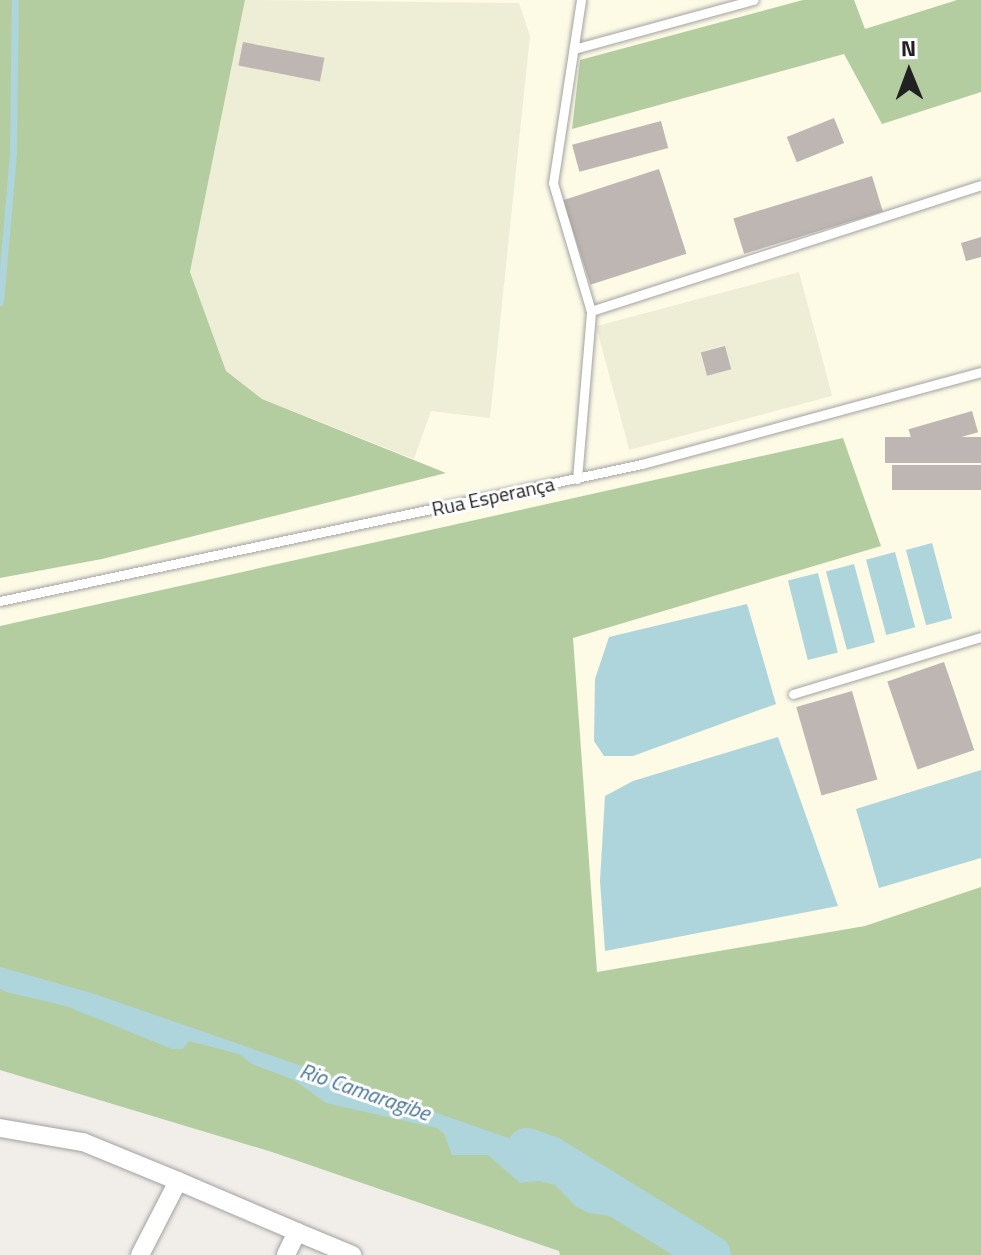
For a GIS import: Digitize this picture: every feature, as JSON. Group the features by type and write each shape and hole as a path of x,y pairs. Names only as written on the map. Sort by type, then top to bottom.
{"street":[{"path":"0,1128 83,1142 352,1255"},
{"path":"140,1255 178,1181"},
{"path":"286,1255 297,1232"}],"lane":[{"path":"577,479 591,311 553,183 581,0"},
{"path":"574,49 753,0"},
{"path":"591,311 981,185"},
{"name":"Rua Esperança","path":"0,601 577,479 834,415 981,372"},
{"path":"793,694 981,637"}],"shaded area":[{"path":"0,0 981,0 981,1255 0,957"}],"green space":[{"path":"0,0 245,0 190,272 226,371 262,399 446,473 102,559 0,578"},
{"path":"245,0 519,3 530,36 490,418 431,411 414,459 262,399 226,371 190,272"},
{"path":"803,0 854,0 865,29 957,0 981,0 981,92 882,124 844,54 572,129 580,60"},
{"path":"799,272 832,396 629,450 596,326"},
{"path":"843,438 881,546 573,638 597,972 865,926 981,887 981,1255 560,1255 559,1251 272,1152 0,1070 0,626"}],"water":[{"path":"932,543 952,618 926,625 906,550"},
{"path":"895,552 915,627 886,635 866,560"},
{"path":"854,564 875,642 847,650 826,572"},
{"path":"818,573 838,653 808,660 788,580"},
{"path":"747,604 776,704 633,756 604,756 594,741 595,679 609,637"},
{"path":"778,737 838,906 605,951 600,881 605,796 633,781"},
{"path":"981,770 981,858 879,888 856,809"},
{"name":"Rio Camaragibe","path":"0,967 95,994 560,1156 574,1164 583,1196 603,1206 644,1206 655,1210 681,1230 689,1249 699,1255 679,1255 646,1221 589,1213 576,1207 555,1185 539,1181 520,1183 488,1155 452,1155 444,1134 437,1128 326,1103 294,1080 252,1064 239,1054 189,1041 183,1049 172,1049 66,1006 6,992 0,989"}],"building":[{"path":"243,42 324,58 320,81 238,66"},
{"path":"834,118 844,143 797,162 787,137"},
{"path":"661,121 668,148 579,172 572,145"},
{"path":"659,169 687,254 590,285 563,200"},
{"path":"872,176 883,211 744,254 733,218"},
{"path":"981,237 981,257 966,261 961,243"},
{"path":"725,346 731,369 707,376 701,352"},
{"path":"972,411 978,432 915,450 909,429"},
{"path":"885,437 981,437 981,463 885,463"},
{"path":"892,465 981,465 981,490 892,490"},
{"path":"944,662 974,750 918,769 887,682"},
{"path":"852,691 877,779 822,795 796,707"}],"waterway":[{"path":"0,302 13,153 15,0"},
{"name":"Rio Camaragibe","path":"527,1148 550,1156 711,1255"}]}
